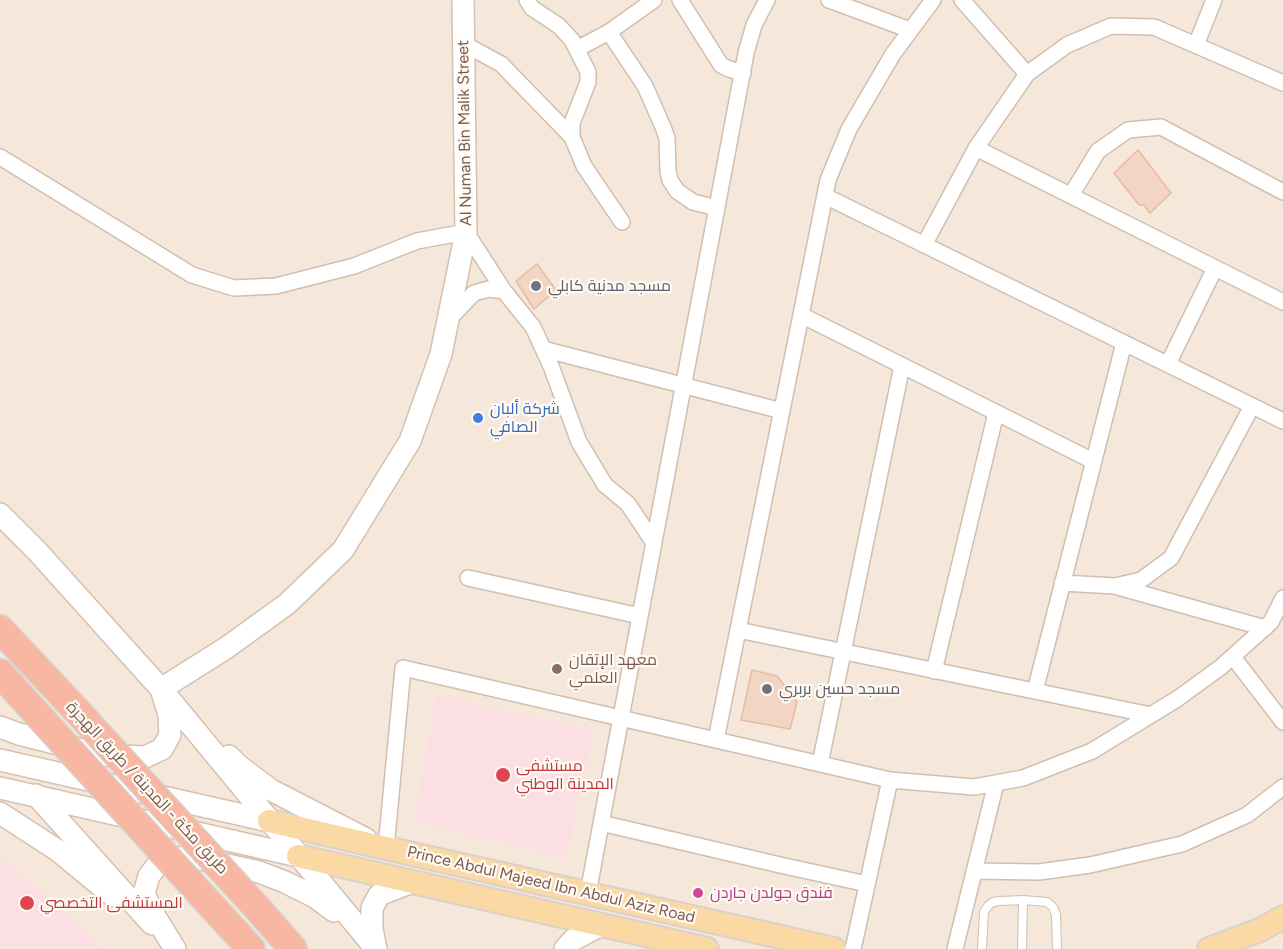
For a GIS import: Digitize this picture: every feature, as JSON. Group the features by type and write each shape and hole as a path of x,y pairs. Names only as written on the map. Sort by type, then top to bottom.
{"highway":[{"name":"طريق مكة - المدينة / طريق الهجرة","path":"0,629 293,949"},
{"name":"طريق مكة - المدينة / طريق الهجرة","path":"0,673 251,949"}],"main road":[{"name":"Al Numan Bin Malik Street","path":"166,695 287,604 343,550 410,441 441,354 466,232 463,0"},
{"path":"0,514 37,551 166,695 376,949"},
{"path":"0,727 102,755 145,757 162,749 170,735 166,695"},
{"path":"166,695 239,766 271,790 386,848"},
{"path":"2,758 269,821"},
{"path":"2,758 174,949"},
{"path":"0,788 298,856"},
{"path":"0,813 57,850 174,949"},
{"name":"Prince Abdul Majeed Ibn Abdul Aziz Road","path":"269,821 834,949"},
{"path":"174,949 151,910 144,893 149,876 158,864 187,856 259,872 285,882 315,897 356,927"},
{"name":"Prince Abdul Majeed Ibn Abdul Aziz Road","path":"298,856 707,949"},
{"path":"376,949 372,929 372,908 379,895 412,882"},
{"path":"684,944 692,917"},
{"path":"1209,949 1260,930 1283,917"},
{"path":"565,949 573,940 601,925"}],"street":[{"path":"527,0 532,8 559,26 572,39 588,72 588,82 572,123 572,137"},
{"path":"577,49 609,32 654,0"},
{"path":"680,0 721,65 743,73"},
{"path":"588,893 743,73 754,26 767,0"},
{"path":"829,0 910,30"},
{"path":"716,740 828,180 849,129 892,54 933,0"},
{"path":"962,0 1027,74"},
{"path":"1196,45 1214,0"},
{"path":"924,245 976,148 1027,74 1066,45 1111,26 1154,27 1283,83"},
{"path":"609,32 645,86 663,127 667,138 670,180 677,191 693,202 717,208"},
{"path":"464,44 501,64 572,137 584,166 622,222"},
{"path":"1071,195 1098,151 1128,130 1161,127 1283,192"},
{"path":"976,148 1283,302"},
{"path":"0,157 192,275 234,288 276,286 354,266 417,241 466,232 504,291 533,327 579,442 605,485 628,504 654,543"},
{"path":"825,196 1283,421"},
{"path":"1168,364 1215,268"},
{"path":"448,320 474,293 489,289 504,291"},
{"path":"801,315 1093,461"},
{"path":"1035,691 1124,342"},
{"path":"543,349 782,411"},
{"path":"820,764 902,366"},
{"path":"1115,586 1141,580 1171,558 1252,406"},
{"path":"934,671 996,413"},
{"path":"468,578 640,616"},
{"path":"1062,583 1115,586 1264,628"},
{"path":"386,848 404,669 890,780 974,787 1023,778 1092,751 1151,715 1221,668 1271,622 1283,598"},
{"path":"738,630 1151,715"},
{"path":"1233,657 1283,722"},
{"path":"853,949 890,780"},
{"path":"955,949 996,783"},
{"path":"974,871 1039,872 1090,865 1182,844 1247,814 1283,788"},
{"path":"601,823 780,866 867,884"}],"lane":[{"path":"982,949 984,912 993,902 1000,900 1047,902 1056,915 1057,949"},
{"path":"1022,949 1023,900"}],"shaded area":[{"path":"0,0 1283,0 1283,949 0,949"},
{"name":"مستشفى المدينة الوطني","path":"437,695 594,730 566,858 413,821"},
{"name":"المستشفى التخصصي","path":"0,856 107,949 0,949"}],"building":[{"path":"1138,150 1171,193 1150,213 1144,205 1139,205 1114,173"},
{"name":"مسجد مدنية كابلي","path":"537,264 556,290 534,309 516,281"},
{"name":"مسجد حسين بربري","path":"752,670 777,676 797,702 790,729 741,720"}],"place":[{"name":"مسجد مدنية كابلي","path":"536,286"},
{"name":"شركة ألبان الصافي","path":"478,418"},
{"name":"معهد الإتقان العلمي","path":"557,669"},
{"name":"مسجد حسين بربري","path":"767,689"},
{"name":"مستشفى المدينة الوطني","path":"503,775"},
{"name":"فندق جولدن جاردن","path":"698,893"},
{"name":"المستشفى التخصصي","path":"27,903"}]}
